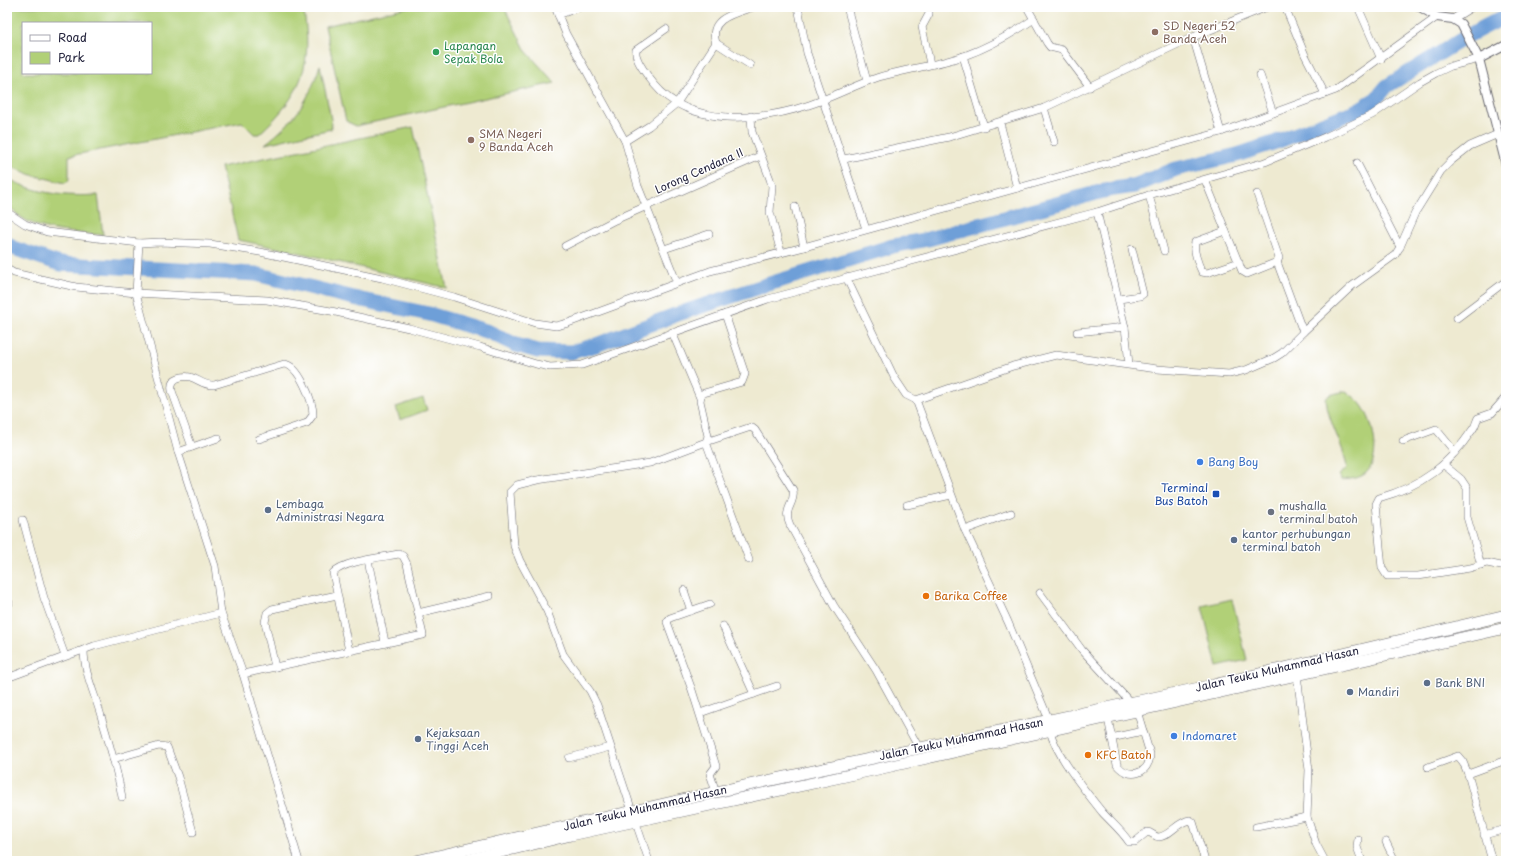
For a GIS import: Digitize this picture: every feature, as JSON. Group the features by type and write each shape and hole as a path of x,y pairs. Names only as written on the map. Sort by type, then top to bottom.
{"highway":[{"name":"Jalan Teuku Muhammad Hasan","path":"416,861 570,830 636,823 878,769 1050,726 1130,702 1284,673 1506,615"},
{"name":"Jalan Teuku Muhammad Hasan","path":"1284,673 1297,675 1506,628"},
{"name":"Jalan Teuku Muhammad Hasan","path":"463,861 632,811 919,748 1108,718 1264,677"},
{"path":"874,758 878,769"}],"street":[{"path":"555,7 625,141 631,167 677,283"},
{"path":"558,14 580,7"},
{"path":"750,65 716,43 713,32 717,23 727,16 753,7"},
{"path":"798,7 807,53 822,101 844,159 866,229"},
{"path":"847,7 867,81"},
{"path":"929,7 929,14 922,27 930,64"},
{"path":"1027,7 1047,43 1050,46 1062,50 1090,87"},
{"path":"844,159 949,137 1000,123 1044,108 1193,37 1267,7"},
{"path":"1285,7 1305,55 1325,94"},
{"path":"1358,7 1381,59"},
{"path":"1420,7 1437,17 1453,19 1462,24 1479,59 1506,165"},
{"path":"1453,19 1472,7"},
{"path":"7,212 25,224 47,232 139,243 160,242 210,244 260,252 411,285 454,296 535,323 556,326 568,323 710,271 804,248 866,229 1221,132 1336,90 1381,59 1437,17"},
{"path":"666,29 636,50 635,54 660,92 690,109 709,115 737,118 798,108 822,101 867,81 963,56 1002,39 1034,19"},
{"path":"1193,37 1221,132"},
{"path":"625,141 649,126 677,103 716,43"},
{"path":"7,269 14,273 76,287 136,293 267,300 331,310 408,328 550,367 582,365 768,299 846,277 1097,212 1149,195 1264,162 1342,130 1372,115 1420,82 1436,73 1451,66 1479,59 1506,45"},
{"path":"963,56 984,127"},
{"path":"1260,75 1273,113"},
{"path":"1044,108 1054,142"},
{"path":"751,116 752,132 772,186 770,212 781,253"},
{"path":"1000,123 1017,188"},
{"path":"916,400 1013,366 1056,355 1090,361 1129,364 1172,371 1229,374 1246,370 1278,355 1352,286 1395,255 1415,213 1441,171 1470,146 1498,134"},
{"name":"Lorong Cendana II","path":"565,246 612,222 760,156"},
{"path":"1357,163 1400,247"},
{"path":"1205,180 1242,271 1247,274 1277,262"},
{"path":"1258,194 1279,255 1277,262 1303,332"},
{"path":"1149,195 1164,251"},
{"path":"795,207 804,248"},
{"path":"1097,212 1125,327 1129,364"},
{"path":"1225,231 1195,242 1194,246 1202,272 1207,273 1239,262"},
{"path":"664,249 709,234"},
{"path":"139,243 136,293 178,452 215,566 221,613 243,674 299,861"},
{"path":"1119,299 1144,294 1132,249"},
{"path":"846,277 894,377 906,395 916,400 965,530 1011,629 1050,726 1057,751 1103,812 1121,830 1129,842 1135,842 1147,832 1162,836 1182,822 1190,820 1193,822 1205,861"},
{"path":"1457,318 1506,281"},
{"path":"700,398 704,393 742,382 744,379 745,374 725,314"},
{"path":"1077,332 1125,327"},
{"path":"672,332 700,398 708,436 706,442 749,560"},
{"path":"192,447 172,391 172,383 174,380 188,376 197,378 206,385 214,385 289,364 297,372 312,403 313,415 306,422 259,440"},
{"path":"1506,397 1492,413 1478,418 1475,427 1444,465 1402,491 1377,499 1376,504 1382,568 1387,576 1401,577 1446,572 1487,564 1506,567"},
{"path":"632,811 598,705 590,691 562,654 547,611 520,561 514,546 510,492 517,485 537,480 650,463 748,427 755,430 794,490 793,499 787,512 790,525 834,606 876,670 919,748"},
{"path":"1404,441 1436,429 1455,452"},
{"path":"178,452 218,438"},
{"path":"1444,465 1461,479 1467,488 1466,517 1481,565"},
{"path":"907,505 951,495"},
{"path":"965,530 1011,513"},
{"path":"23,520 44,598 65,656"},
{"path":"243,674 349,651 385,642 423,635 407,564 403,556 399,554 368,560 336,570 333,577 349,651"},
{"path":"368,560 385,642"},
{"path":"684,590 691,611"},
{"path":"1040,593 1082,650 1130,702"},
{"path":"275,667 265,622 267,613 272,609 337,595"},
{"path":"418,613 490,596"},
{"path":"710,604 670,618 667,622 700,713 716,765 710,774 716,792"},
{"path":"7,678 84,650 221,613"},
{"path":"723,626 754,694"},
{"path":"84,650 84,658 90,684 113,759 122,797"},
{"path":"1297,675 1309,770 1307,817 1316,844 1324,861"},
{"path":"700,713 777,686"},
{"path":"1108,718 1117,765 1126,773 1135,773 1144,770 1150,761 1138,711"},
{"path":"1111,738 1143,731"},
{"path":"113,759 159,746 167,747 178,777 193,832"},
{"path":"569,758 610,746"},
{"path":"1428,767 1456,756 1463,762 1468,774 1492,861"},
{"path":"1468,774 1506,760"},
{"path":"1256,827 1307,817"},
{"path":"636,823 649,861"},
{"path":"1484,836 1506,829"},
{"path":"1358,839 1357,848 1362,861"},
{"path":"1386,842 1395,861"}],"green space":[{"path":"7,7 303,7 307,45 301,77 295,92 286,106 259,134 254,134 242,122 69,156 69,180 65,183 32,175 7,165"},
{"name":"Lapangan Sepak Bola","path":"408,7 504,7 526,51 555,83 356,126 346,121 325,26"},
{"path":"320,65 332,124 331,129 265,144 285,127 300,109 306,100 316,78"},
{"path":"413,127 447,288 297,252 238,240 221,167"},
{"path":"7,178 29,188 40,191 63,195 98,195 103,235 64,232 38,226 27,221 16,214 7,204"},
{"path":"1346,391 1360,403 1365,410 1372,427 1375,447 1372,465 1367,472 1358,477 1341,480 1339,475 1347,468 1343,451 1327,408 1326,399 1329,395"},
{"path":"423,398 427,410 400,420 396,407"},
{"path":"1232,599 1247,660 1217,667 1202,606"}],"waterway":[{"path":"7,244 13,248 60,264 256,274 362,300 429,314 489,332 516,345 538,351 571,352 596,345 675,315 769,284 893,246 928,239 1107,190 1134,186 1176,169 1237,155 1276,142 1358,110 1376,99 1387,86 1469,35 1506,16"}],"place":[{"name":"SD Negeri 52 Banda Aceh","path":"1155,32"},
{"name":"Lapangan Sepak Bola","path":"436,52"},
{"name":"SMA Negeri 9 Banda Aceh","path":"471,140"},
{"name":"Bang Boy","path":"1200,462"},
{"name":"Terminal Bus Batoh","path":"1216,494"},
{"name":"Lembaga Administrasi Negara","path":"268,510"},
{"name":"mushalla terminal batoh","path":"1271,512"},
{"name":"kantor perhubungan terminal batoh","path":"1234,540"},
{"name":"Barika Coffee","path":"926,596"},
{"name":"Bank BNI","path":"1427,683"},
{"name":"Mandiri","path":"1350,692"},
{"name":"Indomaret","path":"1174,736"},
{"name":"Kejaksaan Tinggi Aceh","path":"418,739"},
{"name":"KFC Batoh","path":"1088,755"}]}
